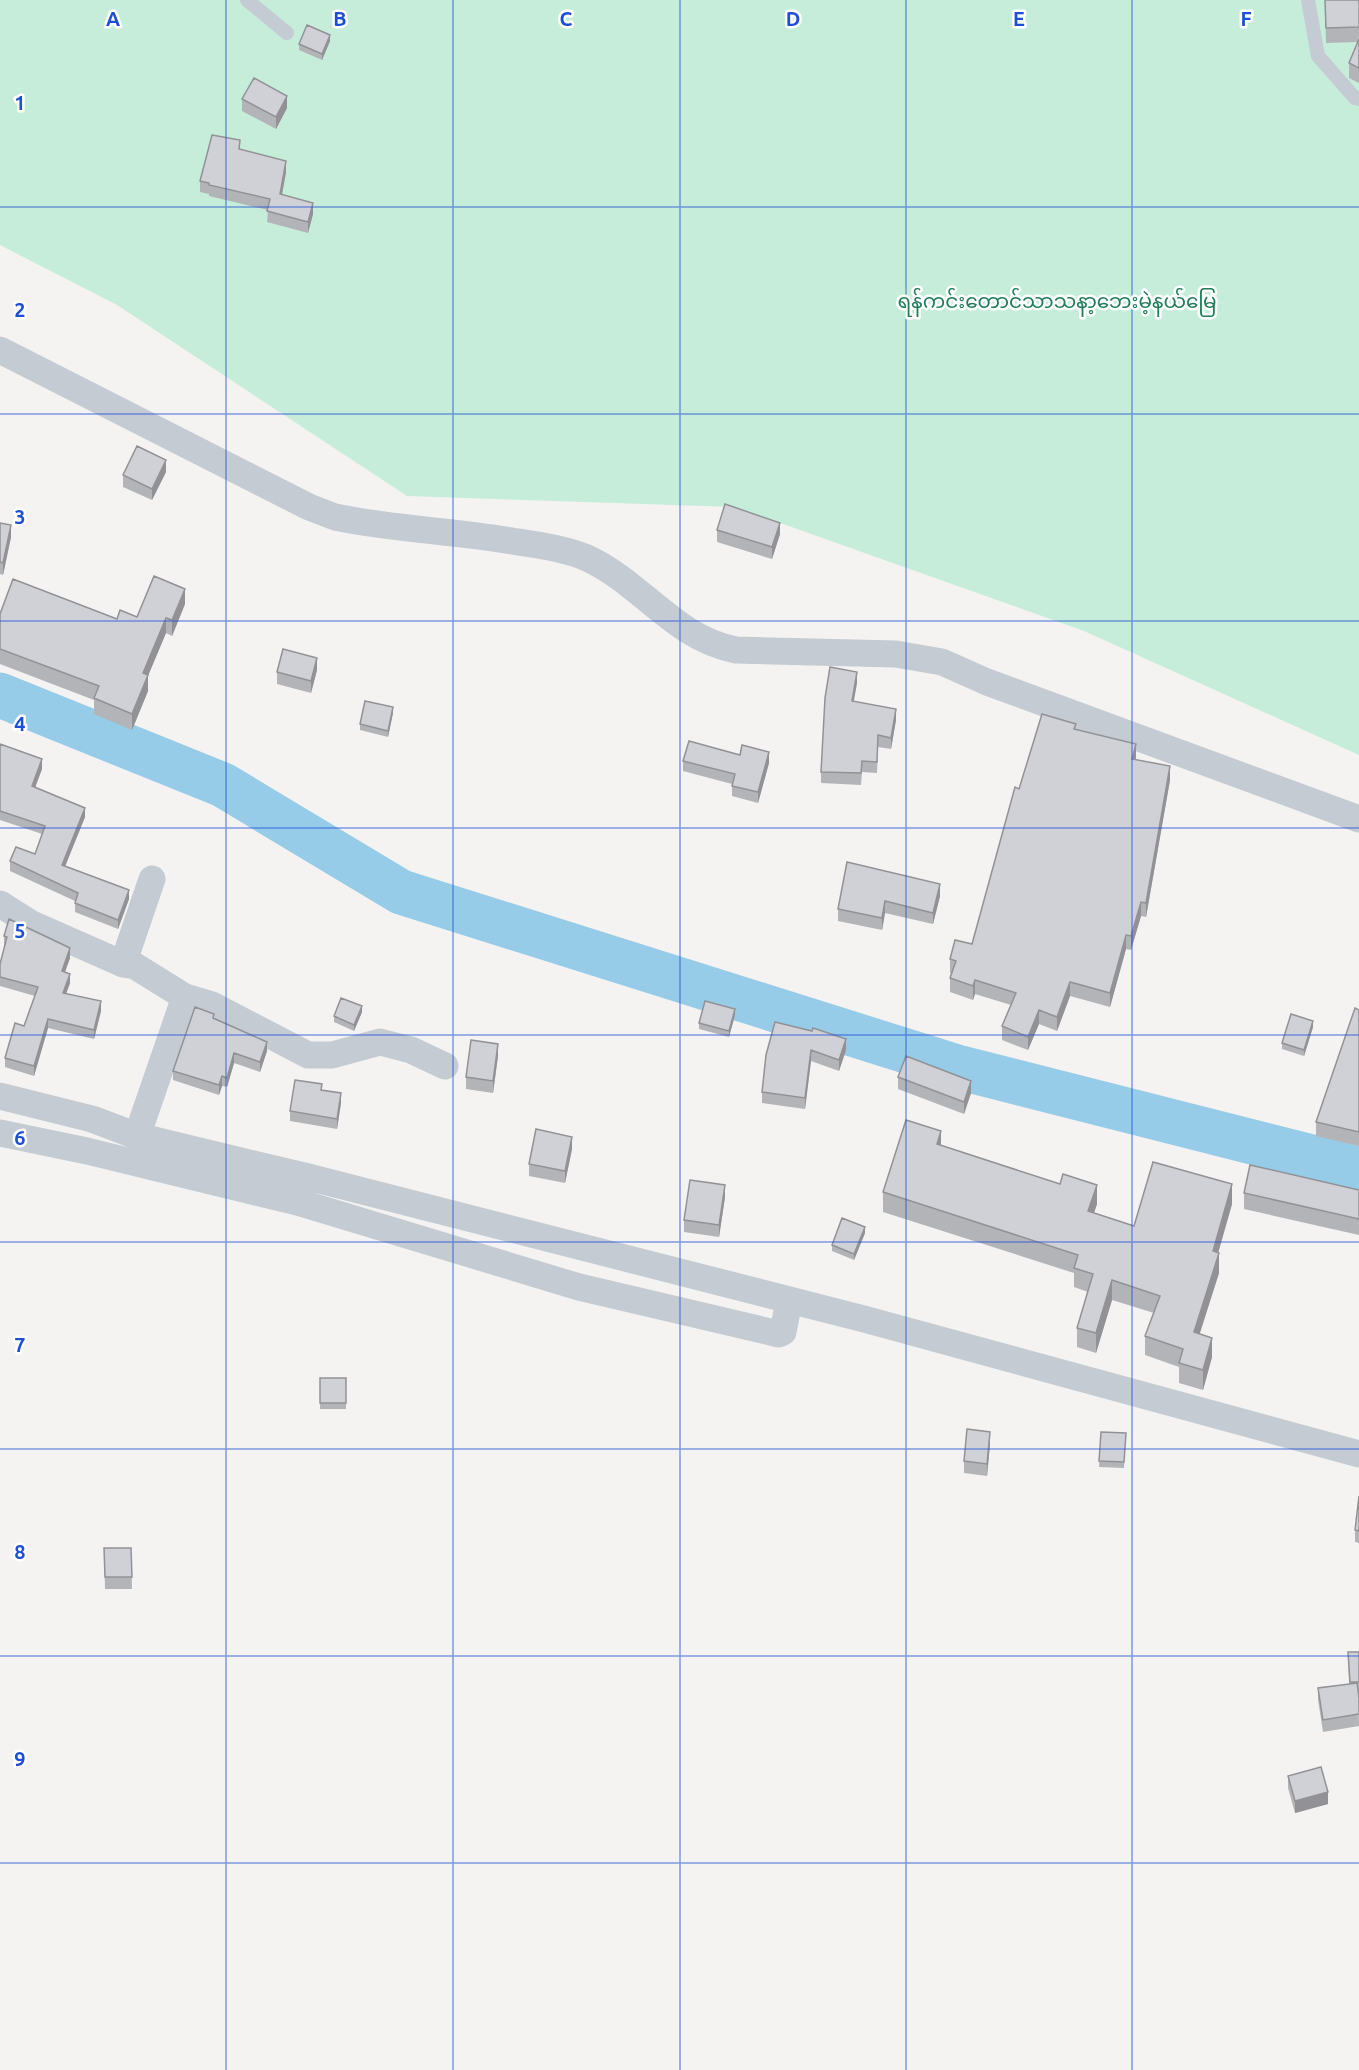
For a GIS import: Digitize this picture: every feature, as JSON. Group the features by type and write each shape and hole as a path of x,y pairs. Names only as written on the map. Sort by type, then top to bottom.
{"street":[{"path":"0,350 309,507 335,517 537,544 585,557 625,580 674,623 712,645 736,650 896,654 942,662 987,682 1359,819"},
{"path":"123,964 152,879"},
{"path":"0,904 30,923 123,964 135,966 185,997 212,1005 308,1055 332,1055 380,1042 411,1050 445,1066"},
{"path":"137,1136 185,997"},
{"path":"0,1096 89,1136 787,1314 1359,1454"},
{"path":"0,1133 137,1136 303,1189 585,1288 779,1334 787,1314"}],"lane":[{"path":"247,0 287,33"},
{"path":"1308,0 1318,56 1355,98 1359,99"}],"green space":[{"name":"ရန်ကင်းတောင်သာသနာ့ဘေးမဲ့နယ်မြေ","path":"0,0 1359,0 1359,755 1084,631 735,507 407,496 117,305 0,245"}],"building":[{"path":"1325,0 1359,0 1359,27 1326,28"},
{"path":"307,25 330,35 322,54 299,44"},
{"path":"1359,39 1359,68 1349,63"},
{"path":"254,78 287,96 276,117 242,99"},
{"path":"212,135 240,140 239,149 286,161 280,194 313,203 308,222 267,211 270,199 200,181"},
{"path":"137,446 166,460 152,489 123,475"},
{"path":"725,504 780,523 772,547 717,530"},
{"path":"0,523 11,525 3,563 0,562"},
{"path":"154,576 185,589 172,620 166,618 143,673 148,675 132,714 94,698 99,686 0,649 0,614 13,579 117,619 120,610 137,617"},
{"path":"283,649 317,658 311,681 277,672"},
{"path":"830,667 857,672 852,701 896,709 891,738 878,735 877,762 862,761 861,773 821,772 825,698"},
{"path":"365,701 393,707 388,731 360,724"},
{"path":"1042,714 1076,724 1074,729 1136,744 1132,759 1170,766 1146,903 1141,902 1131,936 1126,935 1110,993 1070,982 1057,1017 1039,1010 1028,1037 1002,1026 1016,993 975,980 973,986 950,978 956,961 950,959 955,940 972,944 1015,787 1019,789"},
{"path":"689,741 740,755 742,745 769,752 758,792 732,786 735,774 683,761"},
{"path":"0,744 42,759 32,786 85,808 62,865 129,890 118,920 75,903 78,893 10,861 16,847 35,854 45,826 0,811"},
{"path":"847,862 940,884 933,913 885,901 882,918 838,909"},
{"path":"9,919 70,948 62,971 70,974 63,993 101,1001 94,1030 48,1019 34,1066 5,1058 15,1023 24,1026 38,987 0,977 0,964 7,937 4,936"},
{"path":"341,998 362,1006 354,1025 334,1016"},
{"path":"705,1001 735,1009 729,1031 699,1023"},
{"path":"195,1007 214,1014 213,1018 267,1042 260,1062 234,1053 227,1078 222,1076 219,1085 173,1071"},
{"path":"1355,1008 1359,1010 1359,1132 1316,1122"},
{"path":"1291,1014 1313,1021 1304,1050 1282,1043"},
{"path":"775,1022 812,1031 813,1028 846,1039 839,1060 811,1050 805,1098 762,1092 766,1055"},
{"path":"471,1040 498,1044 493,1081 466,1077"},
{"path":"906,1056 971,1081 964,1102 898,1077"},
{"path":"295,1080 322,1084 321,1090 341,1093 337,1119 290,1111"},
{"path":"906,1120 941,1131 937,1144 1060,1184 1063,1174 1097,1185 1088,1211 1134,1226 1153,1162 1232,1184 1213,1251 1219,1253 1194,1332 1212,1338 1203,1370 1179,1363 1183,1349 1145,1336 1160,1296 1112,1280 1096,1333 1077,1328 1093,1274 1074,1268 1078,1255 883,1192"},
{"path":"536,1129 572,1137 565,1171 529,1164"},
{"path":"1250,1165 1359,1190 1359,1219 1244,1193"},
{"path":"690,1180 725,1185 719,1225 684,1220"},
{"path":"842,1218 865,1227 854,1254 832,1245"},
{"path":"320,1378 346,1378 346,1403 320,1403"},
{"path":"967,1429 990,1432 987,1464 964,1461"},
{"path":"1101,1432 1126,1433 1124,1462 1099,1461"},
{"path":"1359,1496 1359,1531 1355,1530"},
{"path":"104,1548 131,1548 132,1577 105,1577"},
{"path":"1348,1652 1359,1652 1359,1682 1350,1682"},
{"path":"1357,1683 1359,1714 1323,1720 1318,1688"},
{"path":"1321,1767 1328,1792 1295,1801 1288,1776"}],"waterway":[{"path":"0,695 223,785 401,892 957,1067 1359,1169"}]}
